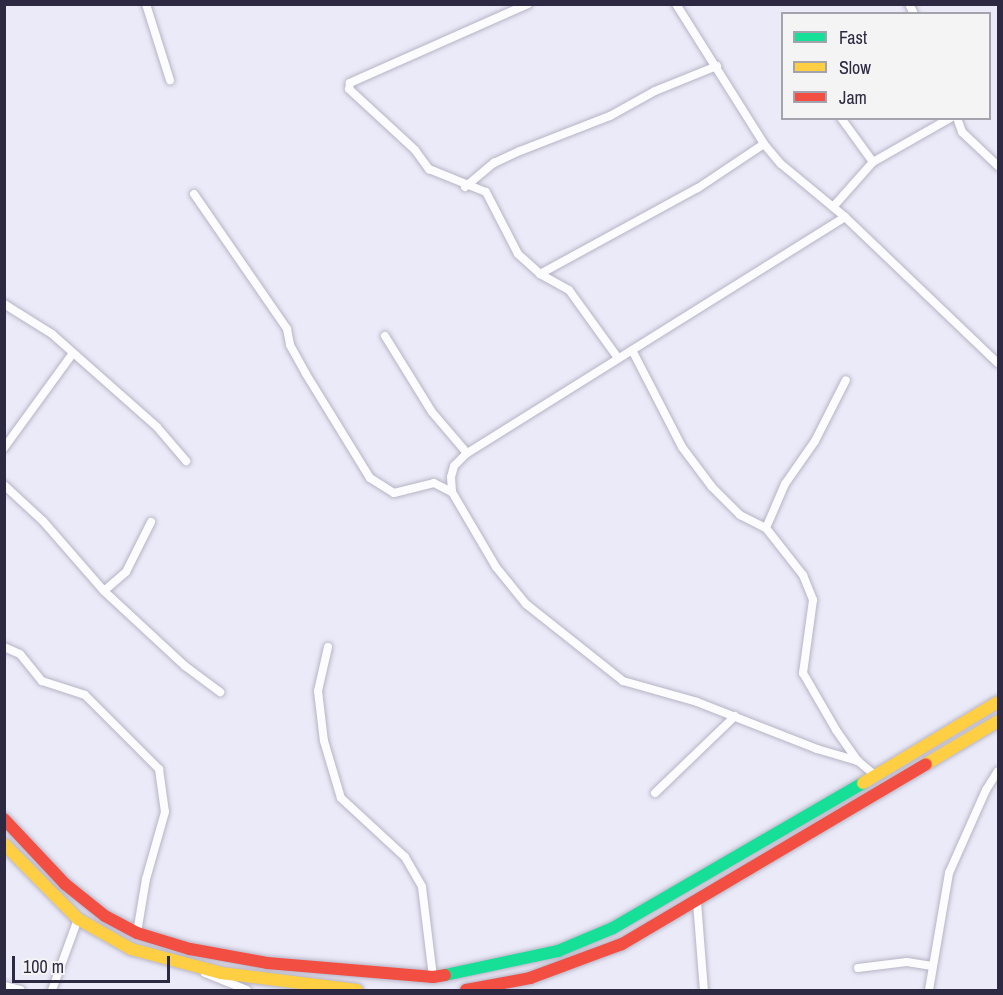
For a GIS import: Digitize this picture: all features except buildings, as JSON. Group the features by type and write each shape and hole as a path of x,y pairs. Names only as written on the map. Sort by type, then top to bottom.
{"street":[{"path":"146,4 171,80"},
{"path":"528,4 348,86 415,150 429,169 450,176 465,187 486,192 518,254 540,274 569,290 618,358"},
{"path":"676,4 764,144 781,164 845,217 999,363"},
{"path":"465,187 494,163 610,116 655,91 717,66"},
{"path":"842,120 873,162"},
{"path":"833,207 873,162 946,120"},
{"path":"958,120 962,132 999,166"},
{"path":"540,274 698,188 764,144"},
{"path":"194,194 287,329 290,345 306,374 370,478 394,493 434,483 452,492 496,567 526,604 584,654 623,681 735,716 817,749 858,761"},
{"path":"452,492 454,466 467,453 845,217"},
{"path":"4,304 52,334 157,427 186,461"},
{"path":"385,336 432,412 467,453"},
{"path":"632,350 682,447 740,515 766,528 794,560 810,588 813,600 803,673 810,690 858,761 876,776"},
{"path":"4,448 73,353"},
{"path":"766,528 784,484 815,441 846,380"},
{"path":"4,485 43,521 104,591 185,666 220,692"},
{"path":"104,591 126,572 151,522"},
{"path":"328,646 318,692 324,741 340,798 405,857 422,887 432,977"},
{"path":"4,647 20,654 42,681 85,695 159,769 165,812 146,879 138,933"},
{"path":"4,819 65,884 105,916 138,933 190,949 267,963 432,977 558,951 612,928 876,776 999,702"},
{"path":"656,793 735,716"},
{"path":"466,990 530,978 622,944 697,902 999,721"},
{"path":"929,990 931,966 949,873 970,822 999,771"},
{"path":"4,844 78,918 131,949 186,966 246,990"},
{"path":"697,902 704,990"},
{"path":"52,990 78,918"},
{"path":"612,928 622,944"},
{"path":"858,968 907,962 931,966"},
{"path":"186,966 357,990"},
{"path":"4,986 21,990"}],"traffic: fast":[{"path":"445,975 558,951 613,928 863,783"}],"traffic: slow":[{"path":"863,783 998,702"},
{"path":"926,764 998,721"},
{"path":"4,844 78,919 131,949 221,973 357,990"}],"traffic: jam":[{"path":"466,990 530,978 622,944 926,764"},
{"path":"4,819 65,884 105,916 137,933 190,949 267,963 433,977 445,975"}]}
